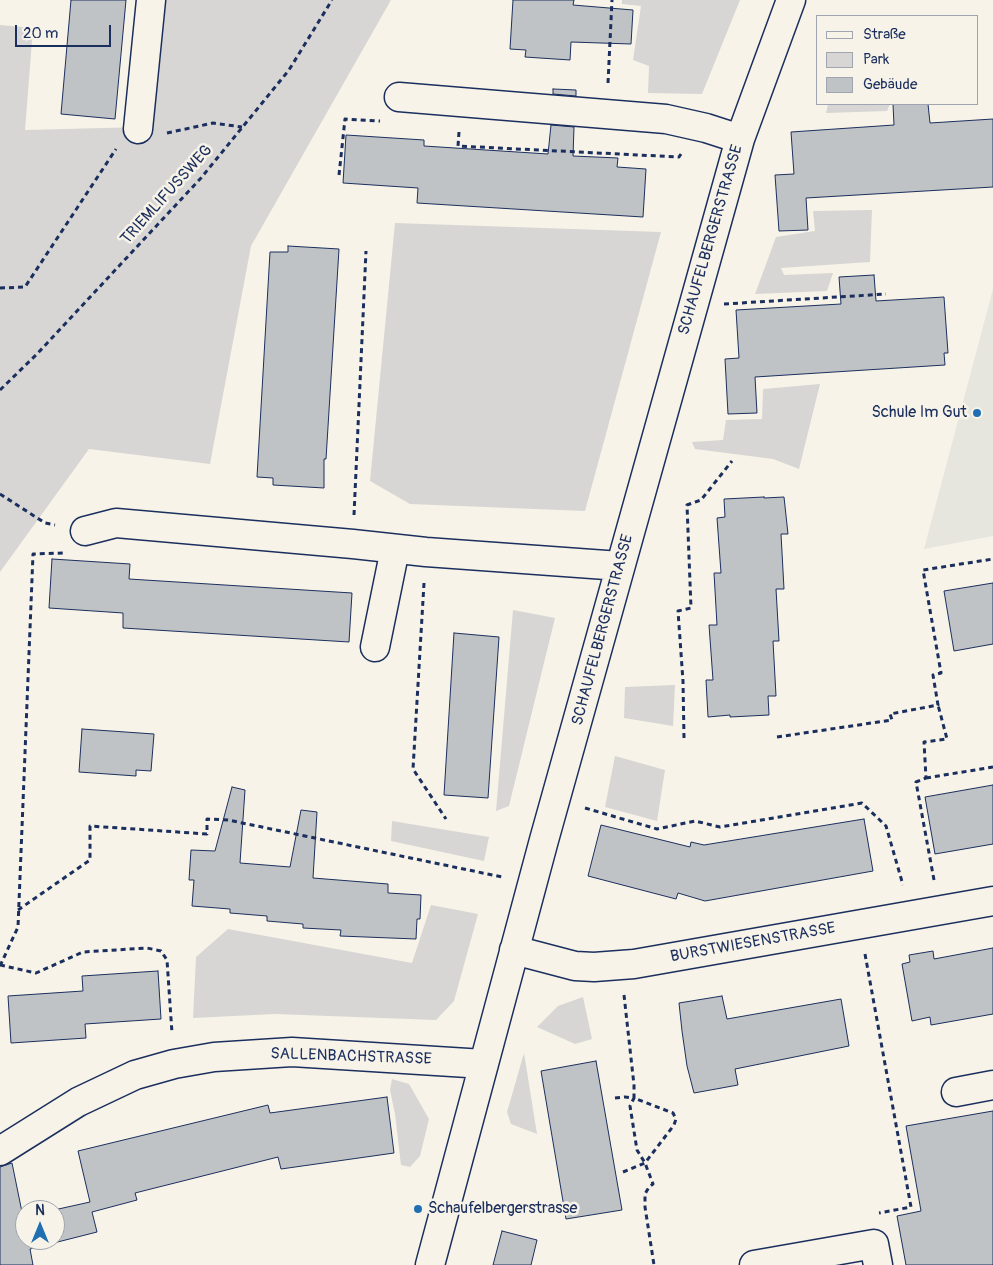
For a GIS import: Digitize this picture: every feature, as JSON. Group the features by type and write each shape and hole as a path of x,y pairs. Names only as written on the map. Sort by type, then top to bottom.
{"street":[{"path":"138,129 151,0"},
{"name":"SCHAUFELBERGERSTRASSE","path":"430,1265 555,801 740,139 791,0"},
{"path":"399,96 666,119 706,128 740,139"},
{"path":"84,531 116,523 426,552 620,566"},
{"path":"375,647 395,549"},
{"name":"BURSTWIESENSTRASSE","path":"514,950 575,966 594,967 634,964 993,901"},
{"name":"SALLENBACHSTRASSE","path":"0,1151 78,1102 135,1075 174,1064 214,1057 292,1052 484,1064"},
{"path":"956,1092 993,1085"},
{"path":"754,1265 874,1244 878,1265"}],"path":[{"name":"TRIEMLIFUSSWEG","path":"0,390 37,354 201,178 289,70 332,0"},
{"path":"606,114 612,0"},
{"path":"462,102 458,146 679,157 682,153 689,156"},
{"path":"0,288 25,287 127,132 138,129 157,133 170,133 213,123 243,127"},
{"path":"353,544 366,251"},
{"path":"723,304 886,294"},
{"path":"684,738 683,681 678,611 691,608 687,505 701,500 732,461"},
{"path":"0,494 45,523 84,531 82,553 33,554 18,928 0,965 36,973 84,952 148,948 161,951 167,960 174,1064"},
{"path":"426,552 413,769 446,819"},
{"path":"926,778 924,742 947,739 933,676 941,673 923,570 993,559"},
{"path":"777,737 892,720 890,714 938,704"},
{"path":"935,884 916,782 926,778 993,767"},
{"path":"555,801 657,829 695,821 720,827 862,802 886,826 905,890"},
{"path":"18,910 90,860 90,826 207,834 207,819 228,820 503,877"},
{"path":"861,924 911,1208 880,1213"},
{"path":"624,994 634,1085 634,1098 630,1106 637,1150 645,1163 653,1184 645,1194 645,1207 654,1265"},
{"path":"615,1098 625,1096 634,1098 673,1113 676,1119 674,1125 645,1163 623,1172"}],"shaded area":[{"name":"Schule Im Gut","path":"993,289 993,536 924,549"}],"green space":[{"path":"159,0 391,0 251,246 210,464 89,449 0,572 0,25 33,28 25,130 143,127"},
{"path":"622,0 740,0 702,94 648,93 649,66 633,60 641,6 622,4"},
{"path":"828,105 890,105 887,111 826,113"},
{"path":"872,210 870,262 781,268 784,275 833,273 827,291 755,294 776,237 815,231 813,211"},
{"path":"395,223 661,232 585,511 410,504 370,481"},
{"path":"820,384 799,469 773,459 695,449 692,442 723,440 726,420 762,419 763,389"},
{"path":"513,610 555,618 509,806 496,811"},
{"path":"675,685 673,726 624,718 625,687"},
{"path":"615,756 665,770 657,821 605,807"},
{"path":"392,821 489,837 484,861 391,841"},
{"path":"431,905 478,914 454,1001 436,1020 275,1014 193,1018 196,957 228,929 412,963"},
{"path":"583,997 592,1039 575,1044 537,1027 558,1006"},
{"path":"524,1053 537,1134 511,1124 507,1112"},
{"path":"392,1079 409,1084 429,1119 420,1156 410,1167 401,1165 390,1090"}],"building":[{"path":"71,0 126,0 115,119 61,114"},
{"path":"513,0 574,0 573,5 633,10 631,44 571,42 570,60 525,57 526,50 510,49"},
{"path":"553,89 576,90 576,96 553,94"},
{"path":"893,105 928,105 930,123 993,119 993,187 806,198 808,230 779,231 775,175 794,174 791,132 894,125"},
{"path":"551,125 574,127 573,156 618,158 617,167 646,169 643,217 417,203 418,188 343,183 346,135 424,140 424,146 548,154"},
{"path":"288,246 339,249 326,459 324,459 324,488 273,485 273,478 257,477 270,252 288,252"},
{"path":"874,275 876,301 944,297 948,353 944,353 945,365 755,377 757,413 728,414 725,359 739,358 736,310 841,304 839,277"},
{"path":"784,497 788,534 781,534 784,589 776,589 779,641 773,641 776,696 768,696 769,715 708,717 706,680 713,680 709,625 717,625 714,573 721,573 717,518 725,517 724,499"},
{"path":"52,559 130,564 129,579 352,593 349,642 123,628 123,613 49,608"},
{"path":"993,583 993,644 954,651 944,591"},
{"path":"454,633 499,637 488,798 444,795"},
{"path":"82,729 154,734 151,771 136,770 136,776 79,772"},
{"path":"993,785 993,844 935,854 925,797"},
{"path":"232,787 245,790 240,863 290,867 301,810 317,812 313,878 388,884 388,893 421,895 420,919 417,919 416,939 340,936 341,930 303,928 303,924 267,921 267,916 230,913 230,909 192,906 194,880 189,880 191,850 215,851"},
{"path":"864,819 873,871 705,901 678,893 676,899 588,876 601,825 690,847 691,842 704,845"},
{"path":"993,948 993,1014 931,1025 930,1017 912,1021 902,964 910,962 909,955 933,951 934,959"},
{"path":"158,971 161,1019 85,1024 86,1038 11,1043 8,996 83,991 82,976"},
{"path":"722,996 727,1019 841,999 849,1046 735,1069 738,1085 694,1093 687,1066 679,1003"},
{"path":"596,1061 622,1210 566,1219 541,1071"},
{"path":"387,1097 394,1153 281,1169 278,1157 135,1193 137,1200 92,1212 97,1232 65,1240 65,1208 90,1202 78,1151 268,1105 270,1113"},
{"path":"993,1111 993,1265 906,1265 897,1216 921,1211 906,1126"},
{"path":"12,1163 20,1200 15,1200 15,1250 30,1250 33,1265 0,1265 0,1167"},
{"path":"502,1231 537,1240 531,1265 493,1265"}],"place":[{"name":"Schule Im Gut","path":"977,413"},
{"name":"Schaufelbergerstrasse","path":"418,1209"}]}
